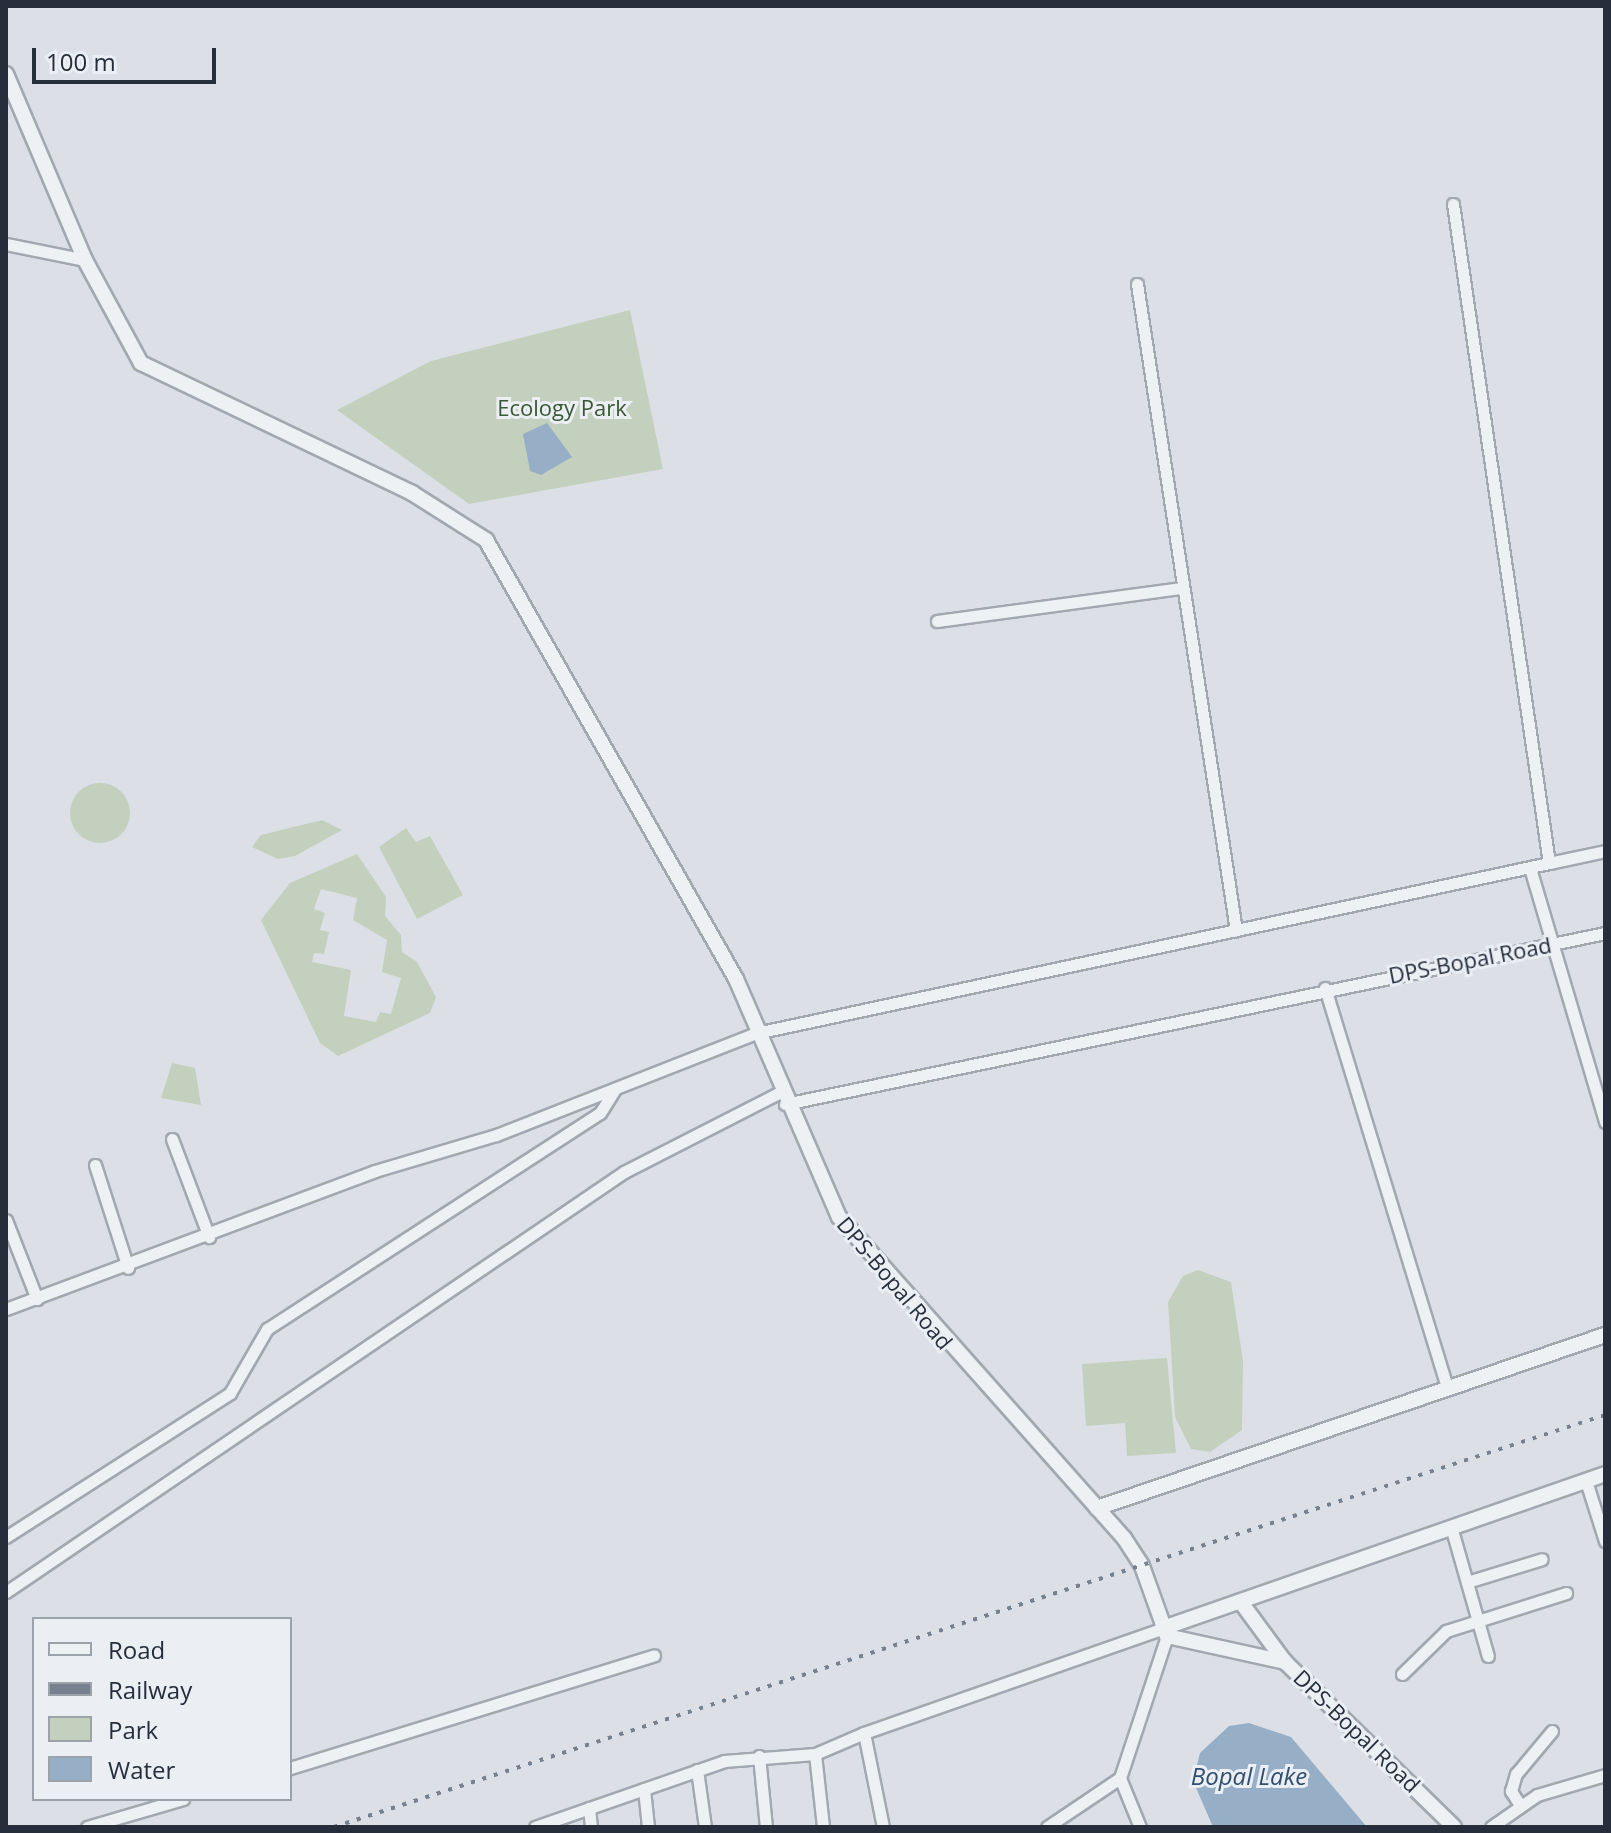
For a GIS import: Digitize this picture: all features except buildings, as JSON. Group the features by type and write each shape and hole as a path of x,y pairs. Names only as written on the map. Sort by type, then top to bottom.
{"street":[{"path":"6,74 85,260 129,348 160,378 370,472 486,540 736,979 780,1091 624,1172 6,1592"},
{"path":"1453,204 1549,863"},
{"path":"6,244 85,260"},
{"path":"1137,284 1236,930"},
{"path":"937,621 1182,588"},
{"path":"6,1309 128,1268 615,1089 756,1033 1605,851"},
{"path":"1530,868 1543,925 1605,1122"},
{"name":"DPS-Bopal Road","path":"1454,1827 1285,1662 1165,1632 1142,1566 1097,1508 867,1255 839,1217 780,1091 1605,933"},
{"path":"1325,988 1447,1386"},
{"path":"6,1537 230,1393 267,1329 600,1113 615,1089"},
{"path":"172,1139 209,1237"},
{"path":"95,1165 128,1268"},
{"path":"6,1220 37,1299"},
{"path":"1097,1508 1447,1386 1605,1335"},
{"path":"535,1827 697,1770 759,1756 815,1754 864,1733 1243,1605 1605,1474"},
{"path":"1586,1481 1605,1541"},
{"path":"1452,1530 1488,1656"},
{"path":"1467,1582 1542,1559"},
{"path":"1402,1674 1446,1631 1566,1593"},
{"path":"1243,1605 1285,1662"},
{"path":"1047,1827 1120,1778 1165,1632"},
{"path":"292,1767 654,1655"},
{"path":"1520,1805 1511,1791 1516,1774 1552,1731"},
{"path":"864,1733 883,1827"},
{"path":"815,1754 823,1827"},
{"path":"759,1756 766,1827"},
{"path":"697,1770 705,1827"},
{"path":"1491,1827 1520,1805 1605,1775"},
{"path":"1120,1778 1140,1827"},
{"path":"644,1789 648,1827"},
{"path":"87,1827 176,1801"},
{"path":"589,1808 591,1827"}],"green space":[{"name":"Ecology Park","path":"630,310 663,469 469,504 337,410 431,361"},
{"path":"100,783 111,785 121,792 128,802 128,824 121,834 111,841 100,843 89,841 79,834 72,824 70,813 72,802 79,792 89,785"},
{"path":"322,820 342,830 295,856 278,859 252,847 261,835"},
{"path":"406,828 416,842 430,836 463,895 417,919 379,847"},
{"path":"357,854 386,897 385,916 401,935 402,952 417,962 436,997 430,1013 338,1056 320,1043 261,920 290,883","holes":["321,889 357,898 353,920 387,940 382,972 401,978 391,1014 380,1012 376,1022 344,1016 351,970 312,962 314,953 324,954 329,932 320,930 325,913 314,909"]},
{"path":"172,1063 195,1068 201,1105 161,1098"},
{"path":"1198,1270 1231,1282 1243,1361 1242,1430 1210,1452 1191,1449 1175,1417 1168,1302 1183,1276"},
{"path":"1167,1358 1176,1453 1127,1456 1125,1423 1086,1426 1082,1364"}],"water":[{"path":"547,423 572,457 541,475 530,471 523,434"},
{"name":"Bopal Lake","path":"1249,1723 1291,1737 1367,1827 1213,1827 1193,1781 1200,1753 1229,1726"}],"railway":[{"path":"334,1827 1605,1415"}]}
